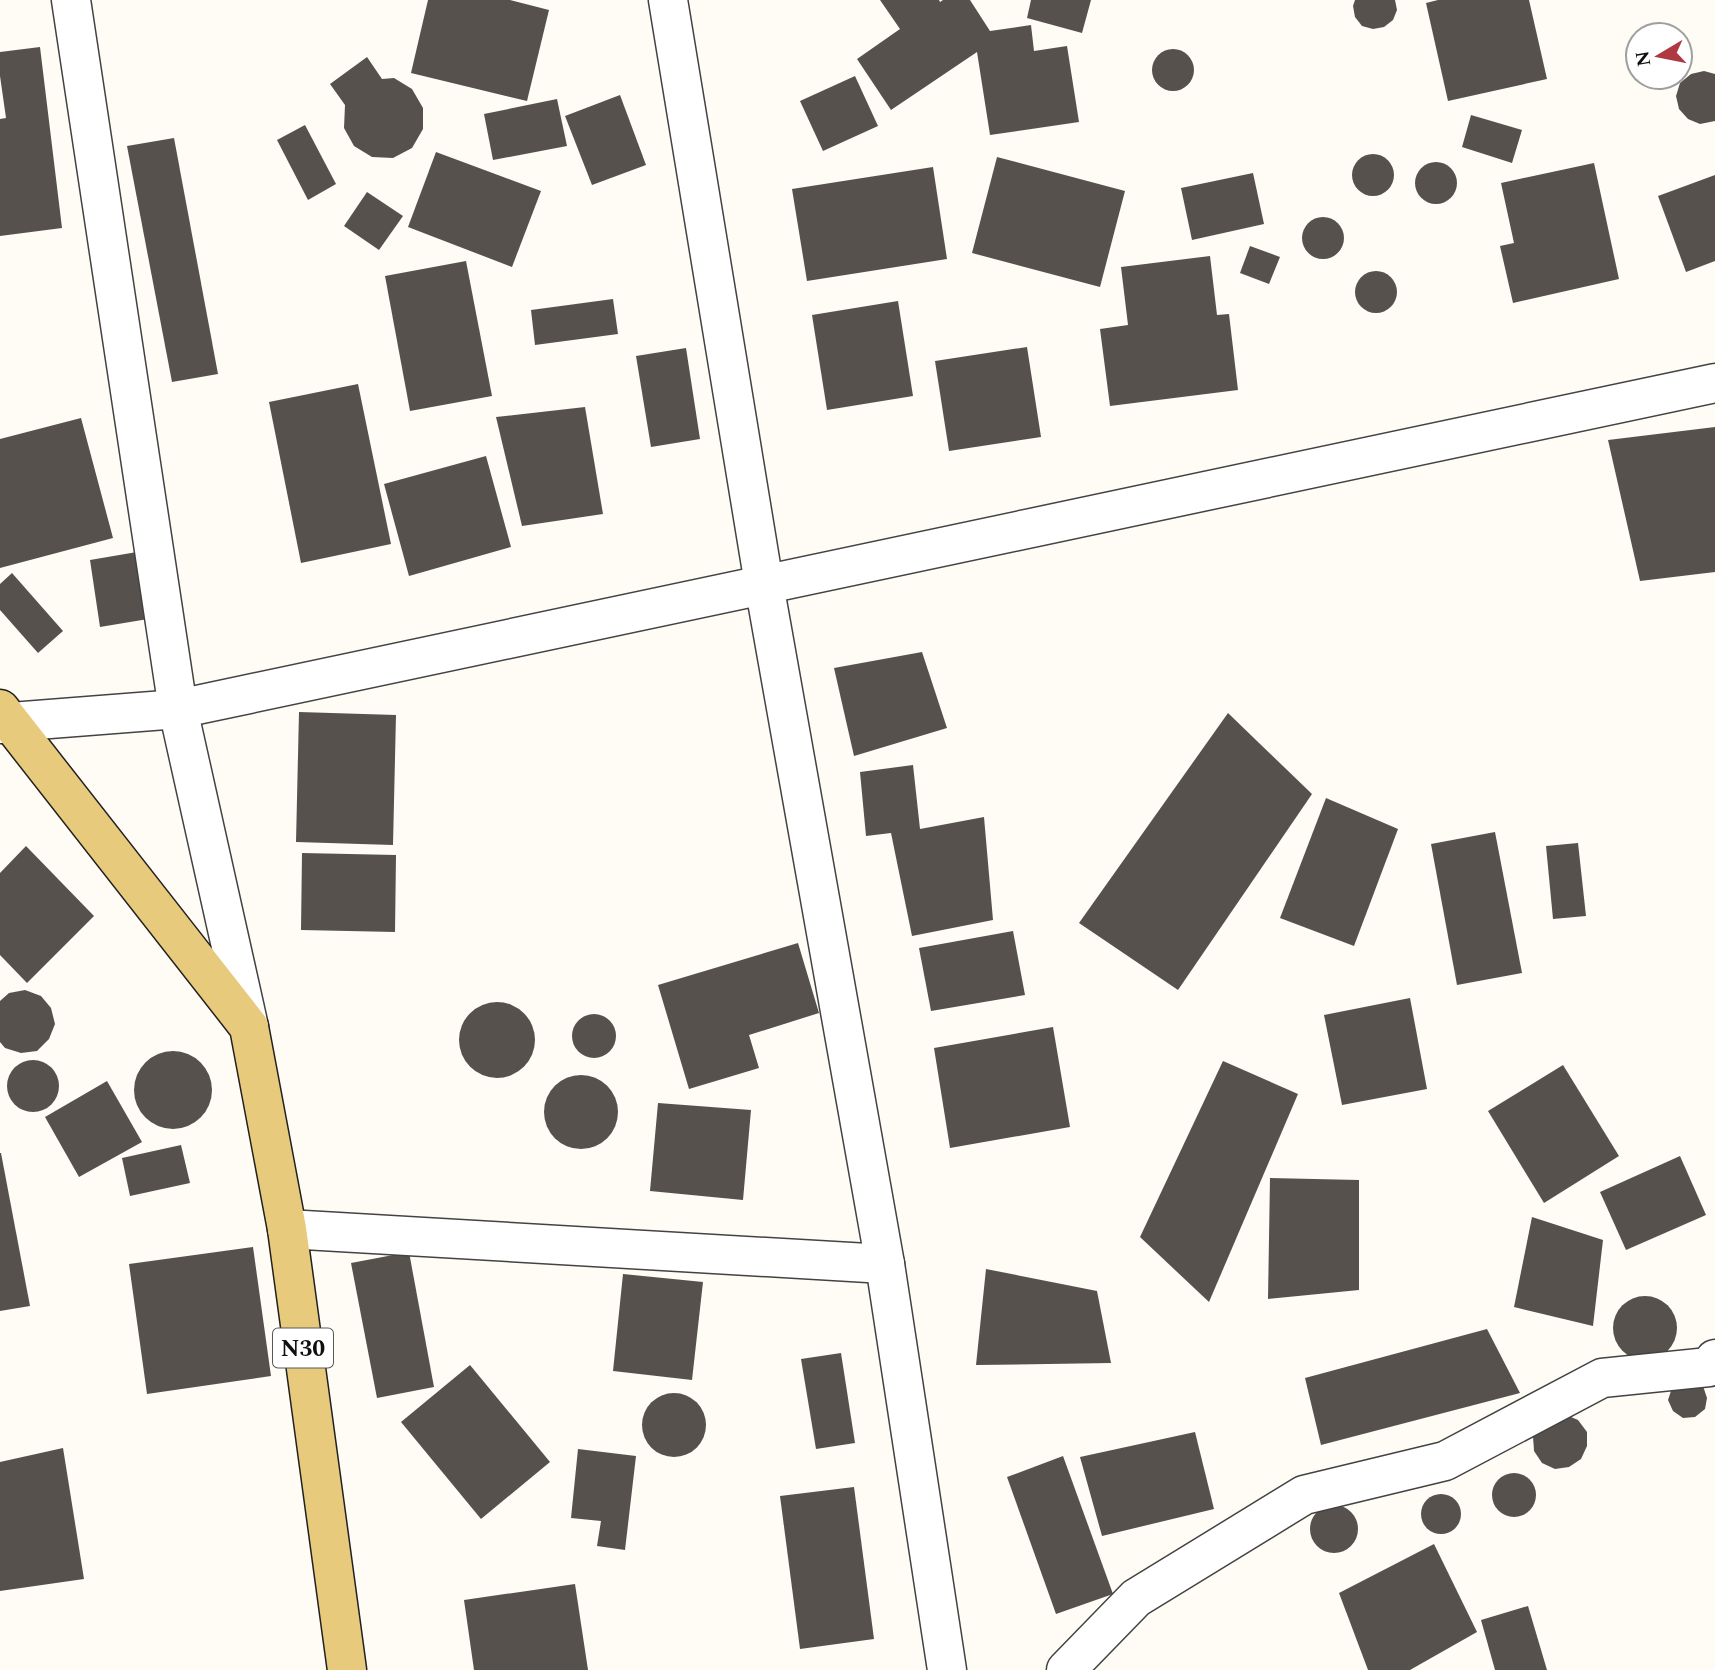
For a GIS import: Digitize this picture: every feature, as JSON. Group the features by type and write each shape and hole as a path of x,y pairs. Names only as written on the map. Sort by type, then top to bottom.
{"main road":[{"name":"N30","path":"4,718 250,1027 287,1229 347,1670"}],"street":[{"path":"71,0 178,709 250,1027"},
{"path":"668,0 764,584 885,1264 947,1670"},
{"path":"4,718 178,709 1715,383"},
{"path":"287,1229 885,1264"},
{"path":"1066,1670 1136,1598 1304,1495 1446,1461 1602,1378 1709,1367 1715,1359"}],"building":[{"path":"428,0 510,0 549,10 527,101 411,73"},
{"path":"880,0 970,0 990,31 1031,25 1034,51 1067,46 1079,122 990,135 977,52 891,110 857,59 900,29"},
{"path":"1031,0 1091,0 1082,33 1027,18"},
{"path":"1355,0 1395,0 1397,10 1393,20 1384,27 1373,29 1362,26 1355,17"},
{"path":"1438,0 1529,0 1547,79 1448,101 1426,3"},
{"path":"40,47 62,228 0,236 0,119 6,118 0,76 0,52"},
{"path":"1173,49 1188,55 1194,70 1188,85 1173,91 1158,85 1152,70 1158,55"},
{"path":"367,57 382,79 394,78 412,89 423,108 423,129 412,148 393,158 372,157 354,146 344,128 345,105 330,84"},
{"path":"1704,71 1715,74 1715,121 1700,124 1688,119 1679,109 1678,91 1694,91 1694,73"},
{"path":"855,76 878,126 823,151 800,101"},
{"path":"620,95 646,165 592,185 565,116"},
{"path":"557,99 567,146 493,160 484,114"},
{"path":"1471,115 1522,130 1512,163 1462,147"},
{"path":"305,125 336,184 308,200 277,140"},
{"path":"174,138 218,374 172,382 127,146"},
{"path":"436,152 541,191 512,267 408,227"},
{"path":"1373,154 1388,160 1394,175 1388,190 1373,196 1358,190 1352,175 1358,160"},
{"path":"997,157 1125,191 1100,287 972,253"},
{"path":"1436,162 1451,168 1457,183 1451,198 1436,204 1421,198 1415,183 1421,168"},
{"path":"1594,163 1619,279 1513,303 1500,246 1514,243 1501,183"},
{"path":"933,167 947,259 807,281 792,189"},
{"path":"1253,173 1264,224 1192,240 1181,188"},
{"path":"1715,175 1715,261 1686,272 1658,196"},
{"path":"367,192 403,216 379,250 344,226"},
{"path":"1323,217 1338,223 1344,238 1338,253 1323,259 1308,253 1302,238 1308,223"},
{"path":"1250,246 1280,257 1269,284 1240,273"},
{"path":"1210,256 1217,315 1229,314 1238,390 1110,406 1100,329 1128,325 1121,267"},
{"path":"466,261 492,396 410,411 385,276"},
{"path":"1376,271 1391,277 1397,292 1391,307 1376,313 1361,307 1355,292 1361,277"},
{"path":"613,299 618,334 535,345 531,310"},
{"path":"898,301 913,396 827,410 812,315"},
{"path":"1027,347 1041,437 949,451 935,361"},
{"path":"686,348 700,439 651,447 636,356"},
{"path":"358,384 391,544 301,563 269,402"},
{"path":"585,407 603,514 522,526 496,417"},
{"path":"81,418 113,538 0,568 0,439"},
{"path":"1715,427 1715,572 1640,581 1608,440"},
{"path":"486,456 511,547 409,576 384,484"},
{"path":"137,552 148,619 100,627 90,560"},
{"path":"12,573 63,631 38,653 0,610 0,584"},
{"path":"922,652 947,728 854,756 834,668"},
{"path":"299,712 396,715 393,845 296,842"},
{"path":"1228,713 1312,794 1178,990 1079,923"},
{"path":"913,765 920,829 984,817 993,920 912,936 891,833 866,836 860,772"},
{"path":"1326,798 1398,829 1354,946 1280,918"},
{"path":"1495,832 1522,973 1457,985 1431,844"},
{"path":"1578,843 1586,916 1553,919 1546,846"},
{"path":"26,846 94,916 27,983 0,955 0,873"},
{"path":"302,853 396,855 395,932 301,930"},
{"path":"1013,931 1025,995 931,1011 919,948"},
{"path":"798,943 819,1013 749,1035 759,1068 689,1089 658,985"},
{"path":"25,990 41,996 51,1008 55,1024 49,1039 37,1051 21,1053 5,1048 0,1042 0,1001 9,993"},
{"path":"1410,998 1427,1089 1342,1105 1324,1015"},
{"path":"497,1002 512,1005 524,1013 532,1025 535,1040 532,1055 524,1067 512,1075 497,1078 482,1075 470,1067 462,1055 459,1040 462,1025 470,1013 482,1005"},
{"path":"594,1014 603,1015 610,1020 615,1027 615,1045 610,1052 603,1057 594,1058 585,1057 578,1052 573,1045 572,1036 573,1027 578,1020 585,1015"},
{"path":"1053,1027 1070,1127 950,1148 934,1048"},
{"path":"165,1051 181,1051 195,1057 206,1068 212,1082 212,1098 206,1112 195,1123 181,1129 165,1129 151,1123 140,1112 134,1098 134,1082 140,1068 151,1057"},
{"path":"33,1060 52,1067 59,1086 52,1105 33,1112 14,1105 7,1086 14,1067"},
{"path":"1223,1061 1298,1094 1209,1302 1140,1237"},
{"path":"1563,1065 1619,1156 1544,1203 1488,1111"},
{"path":"581,1075 595,1078 607,1086 615,1098 618,1112 615,1126 607,1138 595,1146 581,1149 567,1146 555,1138 547,1126 544,1112 547,1098 555,1086 567,1078"},
{"path":"107,1081 142,1142 79,1177 45,1117"},
{"path":"658,1103 751,1110 743,1200 650,1191"},
{"path":"181,1145 190,1183 130,1196 122,1158"},
{"path":"0,1153 30,1306 0,1311"},
{"path":"1680,1156 1706,1215 1626,1250 1600,1192"},
{"path":"1270,1178 1359,1180 1359,1290 1268,1299"},
{"path":"1532,1217 1603,1240 1593,1326 1514,1307"},
{"path":"253,1247 271,1376 147,1394 129,1264"},
{"path":"409,1252 434,1387 377,1398 351,1263"},
{"path":"986,1269 1097,1291 1111,1363 976,1365"},
{"path":"623,1274 703,1282 692,1380 613,1371"},
{"path":"1639,1296 1651,1296 1668,1305 1675,1316 1675,1340 1668,1351 1651,1360 1639,1360 1627,1355 1618,1346 1613,1334 1613,1322 1618,1310 1627,1301"},
{"path":"1487,1329 1520,1393 1321,1445 1305,1378"},
{"path":"841,1353 855,1443 816,1449 801,1359"},
{"path":"470,1365 550,1462 481,1519 401,1422"},
{"path":"1703,1386 1707,1398 1705,1409 1695,1417 1683,1418 1673,1411 1668,1400 1672,1388"},
{"path":"674,1393 686,1395 697,1402 704,1413 704,1437 697,1448 686,1455 674,1457 662,1455 651,1448 644,1437 642,1425 644,1413 651,1402 662,1395"},
{"path":"1564,1414 1578,1420 1587,1432 1587,1446 1581,1459 1569,1467 1555,1469 1542,1463 1534,1451 1533,1436"},
{"path":"1195,1432 1214,1509 1102,1536 1080,1457"},
{"path":"63,1448 84,1579 0,1591 0,1462"},
{"path":"578,1449 636,1456 625,1550 597,1546 601,1521 571,1518"},
{"path":"1063,1456 1113,1594 1056,1614 1007,1477"},
{"path":"1514,1473 1530,1479 1536,1495 1530,1511 1514,1517 1498,1511 1492,1495 1498,1479"},
{"path":"854,1487 874,1639 800,1649 780,1496"},
{"path":"1441,1494 1449,1495 1455,1500 1460,1506 1460,1522 1455,1528 1449,1533 1441,1534 1433,1533 1427,1528 1422,1522 1421,1514 1422,1506 1427,1500 1433,1495"},
{"path":"1334,1505 1351,1512 1358,1529 1351,1546 1334,1553 1317,1546 1310,1529 1317,1512"},
{"path":"1434,1544 1477,1632 1410,1670 1368,1670 1339,1593"},
{"path":"575,1584 588,1670 474,1670 464,1600"},
{"path":"1528,1606 1547,1670 1495,1670 1481,1620"}]}
